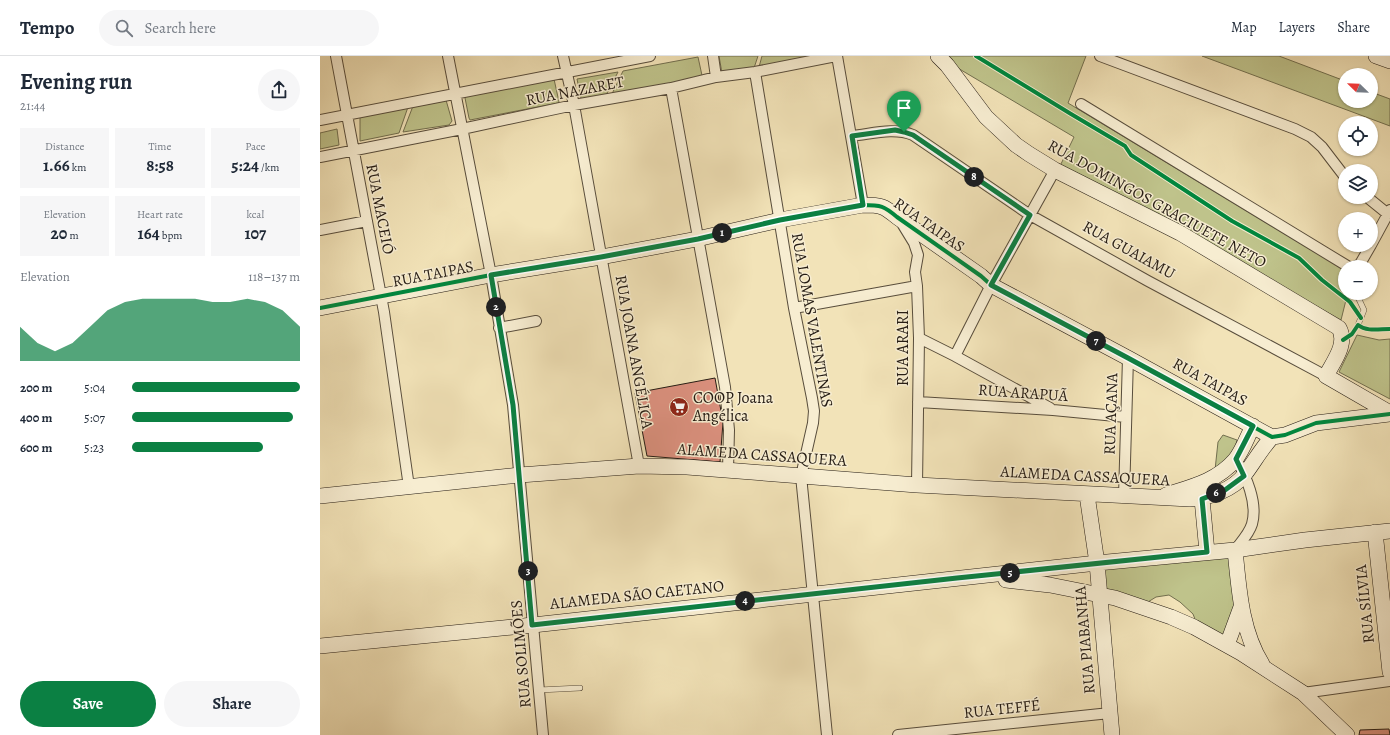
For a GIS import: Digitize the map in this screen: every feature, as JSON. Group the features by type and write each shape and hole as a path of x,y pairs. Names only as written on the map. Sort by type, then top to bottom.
{"street":[{"name":"RUA MACEIÓ","path":"336,56 381,296 409,486"},
{"name":"RUA SOLIMÕES","path":"448,56 491,275 513,405 543,735"},
{"name":"RUA JOANA ANGÉLICA","path":"563,56 574,105 639,466"},
{"name":"RUA NAZARET","path":"320,120 650,56"},
{"path":"713,56 716,78"},
{"name":"RUA NAZARET","path":"320,157 574,105 837,56"},
{"path":"837,56 863,205"},
{"name":"RUA DOMINGOS GRACIUETE NETO","path":"938,56 947,65 986,117 1000,131 1029,154 1055,170 1180,233 1339,328 1343,340 1326,376"},
{"path":"1100,56 1294,129 1311,137 1322,147 1338,168"},
{"path":"1376,56 1390,61"},
{"name":"RUA LOMAS VALENTINAS","path":"755,72 794,308 814,411 813,423 801,476 827,735"},
{"path":"671,88 728,408 728,470"},
{"path":"1081,104 1338,260"},
{"name":"RUA GUAIAMU","path":"852,136 895,130 913,135 1030,215 1148,281 1326,376 1390,413"},
{"path":"955,356 991,285 1055,170"},
{"path":"1377,204 1389,212 1378,231"},
{"name":"RUA TAIPAS","path":"320,308 491,275 698,239 780,220 863,205 886,207 981,276 991,285 1272,437"},
{"name":"RUA ARARI","path":"898,217 914,243 918,255 915,272 919,338 917,485"},
{"path":"320,230 367,221"},
{"path":"1380,227 1390,233"},
{"path":"794,308 917,286"},
{"path":"499,328 536,321"},
{"path":"919,338 1053,410"},
{"name":"RUA AÇANA","path":"1124,496 1128,358"},
{"name":"RUA ARAPUÃ","path":"918,402 1053,410 1126,417"},
{"path":"1207,552 1202,499 1225,490 1244,476 1272,437 1285,435 1316,423 1390,413"},
{"path":"1156,498 1200,484 1225,470 1236,459 1253,426"},
{"path":"1236,459 1251,496 1254,514 1252,524 1247,534 1235,550 1242,606 1249,639 1263,667"},
{"name":"ALAMEDA CASSAQUERA","path":"320,496 520,475 639,466 687,467 917,485 1156,498 1202,499"},
{"name":"RUA PIABANHA","path":"1086,494 1097,563 1112,735"},
{"name":"ALAMEDA SÃO CAETANO","path":"320,646 532,625 1097,563 1235,550 1305,540 1390,531"},
{"name":"RUA SÍLVIA","path":"1375,532 1390,672"},
{"name":"ALAMEDA SÃO CAETANO","path":"957,578 1025,582 1099,594 1128,602 1171,617 1227,644 1303,693 1347,735"},
{"path":"1227,644 1242,606"},
{"path":"1303,693 1390,682"},
{"name":"RUA TEFFÉ","path":"898,735 1110,713"}],"lane":[{"path":"1358,325 1364,310 1359,300"},
{"path":"539,690 580,688"}],"green space":[{"path":"719,56 758,56 754,68 722,73"},
{"path":"762,56 819,56 759,67"},
{"path":"946,56 1086,56 1068,103 1338,266 1338,300 1346,300 1341,320 1187,233 1060,166 1074,137 956,67"},
{"path":"1202,56 1279,56 1338,78 1338,107"},
{"path":"698,57 703,80 610,98 623,71"},
{"path":"618,72 604,99 582,103 577,79"},
{"path":"554,79 558,103 470,120 469,118 465,98 466,96"},
{"path":"1378,95 1390,99 1390,126 1378,122 1378,116 1363,116 1342,108 1378,108"},
{"path":"446,100 452,121 449,125 403,132 413,106"},
{"path":"408,107 399,133 360,141 360,116"},
{"path":"337,129 339,145 320,149 320,133"},
{"path":"1357,335 1379,340 1390,339 1390,399 1339,372"},
{"path":"1223,435 1237,440 1233,458 1215,470 1218,442"},
{"path":"1233,555 1239,604 1225,641 1198,627 1193,614 1180,602 1169,595 1156,597 1143,605 1101,591 1100,566"}],"building":[{"name":"COOP Joana Angélica","path":"715,378 723,422 720,462 647,456 635,393"},
{"path":"1389,729 1390,735 1359,735 1360,730"}],"cycle path":[{"path":"976,56 1125,146 1131,155 1232,221 1299,258 1322,280 1350,302 1361,318"},
{"path":"320,308 491,275 601,257 697,239 780,220 863,205 874,205 889,210 981,276 991,285 1272,437 1285,435 1316,423 1390,414"},
{"path":"1343,340 1352,334 1358,325 1365,329 1390,329"}],"place":[{"name":"COOP Joana Angélica","path":"679,407"}],"route":[{"path":"895,130 904,132 913,135 1030,215 991,285 1253,426 1236,459 1244,476 1225,490 1202,499 1207,552 532,625 513,405 491,275 698,239 780,220 863,205 852,136 895,130"}]}
